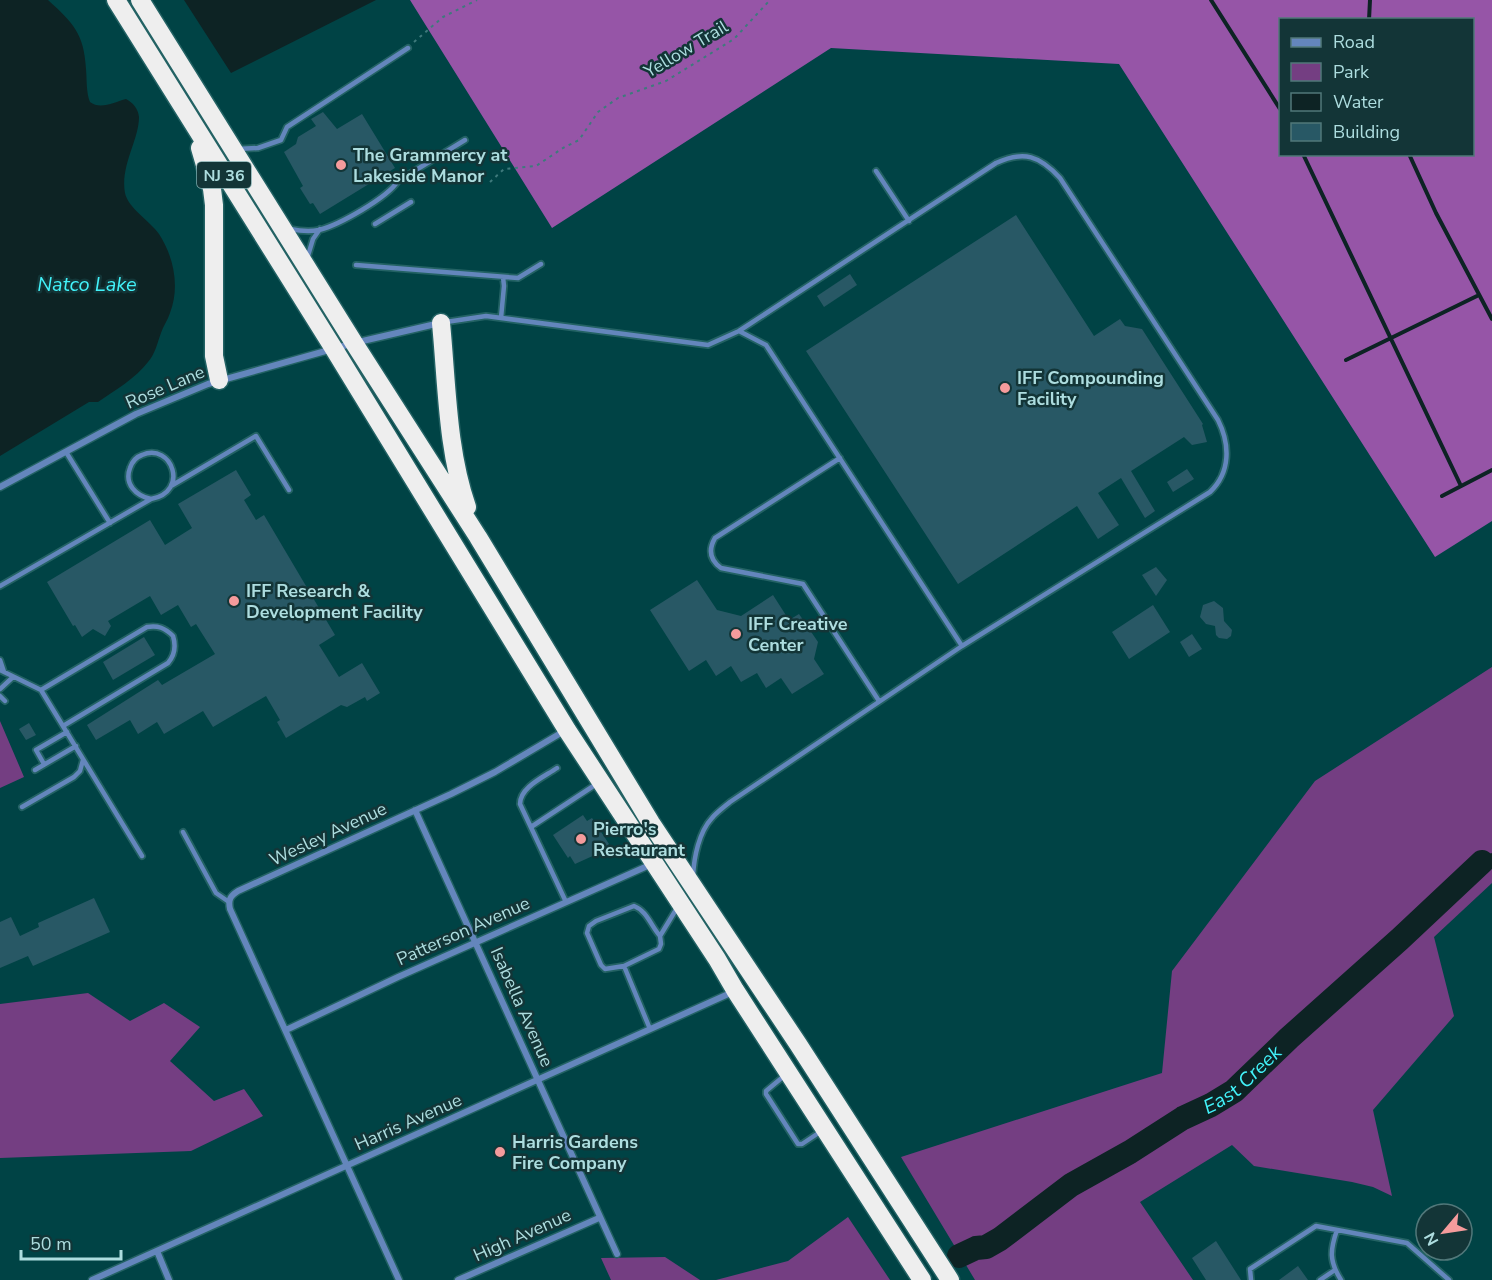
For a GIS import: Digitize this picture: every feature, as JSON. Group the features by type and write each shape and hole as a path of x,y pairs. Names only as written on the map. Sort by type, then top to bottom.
{"highway":[{"name":"NJ 36","path":"116,0 334,349 567,730 717,959 922,1280"},
{"name":"NJ 36","path":"140,0 478,537 645,813 950,1280"},
{"path":"194,126 212,189 214,205 214,356 219,380"},
{"path":"441,323 452,442 459,484 478,537"}],"street":[{"name":"Rose Lane","path":"0,487 136,414 219,380 354,343 441,323"},
{"name":"Wesley Avenue","path":"229,902 238,891 495,772 567,730"},
{"name":"Isabella Avenue","path":"416,810 617,1254"},
{"name":"Patterson Avenue","path":"286,1030 653,863"},
{"path":"229,902 230,909 399,1280"},
{"name":"Harris Avenue","path":"92,1280 735,990"},
{"name":"High Avenue","path":"458,1280 599,1218"},
{"path":"157,1251 170,1280"}],"lane":[{"path":"233,149 258,148 281,140 287,127 408,48"},
{"path":"282,228 304,231 339,223 392,191 399,181 465,140"},
{"path":"441,323 486,316 708,345 739,331 1006,159 1026,156 1049,166 1060,178 1225,434 1227,462 1217,485 1210,492 962,646 730,802 710,819 701,838 694,861 692,884"},
{"path":"876,171 909,221"},
{"path":"375,224 411,202"},
{"path":"306,265 310,244 320,229"},
{"path":"356,265 518,278 541,264"},
{"path":"501,318 503,277"},
{"path":"739,331 766,345 962,646"},
{"path":"171,486 256,436 289,490"},
{"path":"66,452 110,523"},
{"path":"0,586 151,499 165,494 171,486 174,475 169,461 156,453 141,455 130,466 129,481 137,494 151,499"},
{"path":"840,458 715,538 710,553 714,563 722,568 803,584 879,701"},
{"path":"41,690 147,627 162,628 173,636 175,650 173,658 168,663 63,726"},
{"path":"0,660 2,671 41,690 142,856"},
{"path":"0,689 13,677"},
{"path":"0,696 5,701"},
{"path":"44,764 36,750 67,732"},
{"path":"35,770 76,746"},
{"path":"22,807 74,777 80,771 84,760"},
{"path":"557,768 524,790 520,796 520,804 566,902"},
{"path":"531,827 600,782"},
{"path":"183,832 216,893 229,902"},
{"path":"660,936 680,903"},
{"path":"634,906 646,914 651,926 660,936 661,944 658,949 624,966 605,969 601,966 587,933 589,926 596,921 634,906"},
{"path":"624,966 650,1029"},
{"path":"789,1072 765,1091 766,1094 798,1144 825,1129"},
{"path":"1251,1280 1250,1269 1316,1226 1407,1243 1449,1280"},
{"path":"1337,1230 1330,1250 1335,1270 1341,1280"},
{"path":"1320,1280 1335,1270"}],"path":[{"path":"408,48 443,17 477,0"},
{"name":"Yellow Trail","path":"490,182 504,169 536,166 579,140 598,112 618,98 666,81 734,39 770,0"}],"green space":[{"path":"1492,667 1492,883 1434,937 1454,1016 1373,1110 1392,1196 1373,1187 1352,1182 1254,1166 1232,1145 1140,1202 1193,1280 975,1280 901,1157 1162,1073 1172,971 1315,781"},
{"path":"0,721 24,777 0,788"},
{"path":"88,993 130,1021 164,1003 200,1027 170,1061 214,1101 244,1089 263,1116 191,1151 0,1158 0,1004"},
{"path":"848,1217 890,1280 716,1280 788,1261"},
{"path":"665,1257 700,1280 611,1280 601,1258"}],"shaded area":[{"path":"410,0 1492,0 1492,521 1435,557 1119,64 831,48 552,228"}],"water":[{"name":"Natco Lake","path":"0,0 48,0 64,15 80,37 85,57 90,102 103,105 126,99 136,108 139,117 138,126 125,173 125,193 130,204 155,229 164,243 172,262 175,293 169,316 154,352 143,368 125,384 98,402 89,402 0,456"},
{"path":"184,0 376,0 231,73"}],"building":[{"path":"323,112 337,129 362,114 395,168 320,214 313,203 310,204 300,188 303,186 284,152 296,144 298,137 316,126 311,119"},
{"name":"IFF Compounding Facility","path":"1016,215 1094,336 1120,319 1125,326 1142,329 1203,424 1207,442 1192,445 1184,437 1131,471 1155,511 1145,518 1121,478 1098,493 1119,525 1098,539 1077,506 958,584 806,351"},
{"path":"850,274 857,285 824,307 817,296"},
{"path":"1187,469 1194,479 1173,492 1167,482"},
{"name":"IFF Research & Development Facility","path":"236,470 251,495 244,500 256,520 264,515 335,635 319,645 339,677 362,663 380,693 367,701 365,697 347,707 341,705 286,738 277,722 280,720 266,696 213,727 203,711 164,734 157,722 138,734 130,720 96,740 87,725 158,680 162,685 215,654 196,624 191,627 178,605 161,615 150,596 108,621 111,626 105,636 93,629 82,637 47,582 150,520 165,545 192,528 178,504"},
{"path":"1156,567 1167,580 1156,596 1142,575"},
{"name":"IFF Creative Center","path":"697,580 717,610 741,616 773,595 789,620 799,614 818,642 814,659 824,674 792,694 781,678 766,688 757,673 741,682 731,666 716,676 706,660 689,671 650,610"},
{"path":"1214,601 1223,608 1224,621 1232,630 1231,636 1227,639 1219,638 1216,635 1215,626 1206,624 1200,617 1203,605"},
{"path":"1153,605 1170,632 1129,659 1112,632"},
{"path":"1192,634 1202,649 1189,657 1180,642"},
{"path":"144,637 155,655 113,680 103,662"},
{"path":"29,723 36,735 26,740 19,729"},
{"name":"Pierro's Restaurant","path":"583,815 587,821 592,818 609,844 608,849 575,864 570,856 568,858 553,835"},
{"path":"94,898 110,932 33,966 28,956 0,968 0,922 11,917 20,936 39,927 38,923"},
{"path":"1216,1241 1241,1280 1206,1280 1192,1258"},
{"path":"1298,1266 1308,1280 1279,1280"}],"waterway":[{"path":"1211,0 1279,107"},
{"path":"1369,18 1370,0"},
{"path":"1304,156 1461,486"},
{"path":"1410,156 1436,213 1492,319"},
{"path":"1346,360 1479,295"},
{"path":"1442,496 1492,470"},
{"name":"East Creek","path":"1482,862 1492,855"},
{"name":"East Creek","path":"959,1256 976,1248 986,1247 1000,1239 1071,1185 1130,1152 1183,1118 1234,1091 1482,862"}],"place":[{"name":"The Grammercy at Lakeside Manor","path":"341,165"},
{"name":"IFF Compounding Facility","path":"1005,388"},
{"name":"IFF Research & Development Facility","path":"234,601"},
{"name":"IFF Creative Center","path":"736,634"},
{"name":"Pierro's Restaurant","path":"581,839"},
{"name":"Harris Gardens Fire Company","path":"500,1152"}]}
